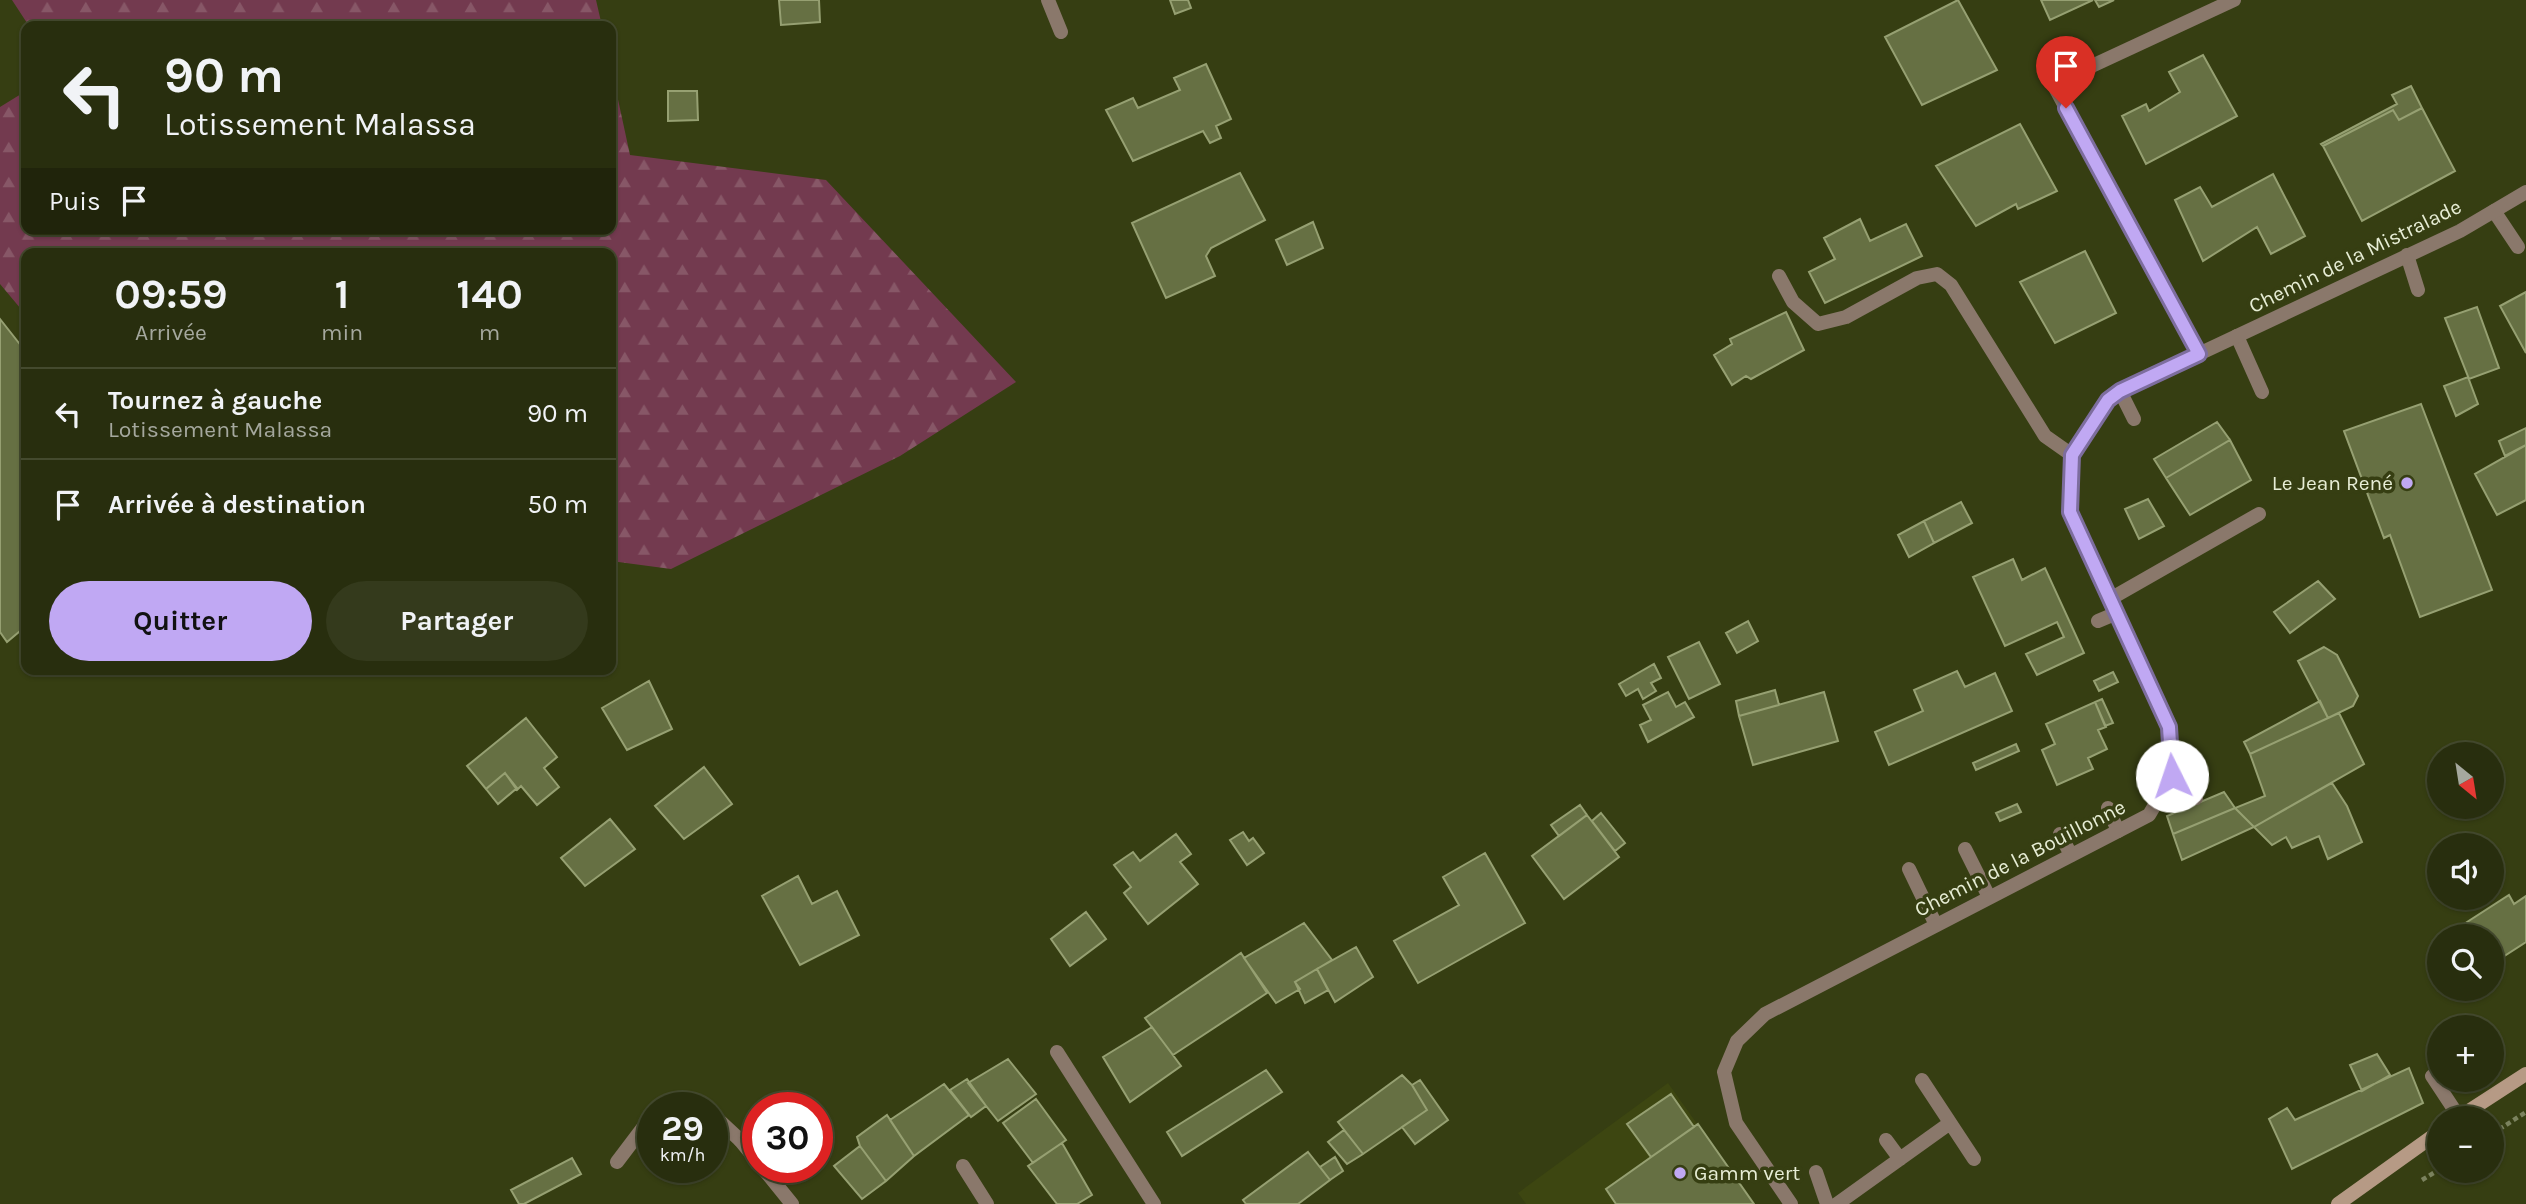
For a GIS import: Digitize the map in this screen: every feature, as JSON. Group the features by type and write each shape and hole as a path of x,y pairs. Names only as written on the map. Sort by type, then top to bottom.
{"main road":[{"path":"2477,1106 2526,1074"},
{"path":"2338,1204 2427,1141"}],"street":[{"path":"1048,0 1061,32"},
{"path":"1779,276 1793,302 1818,324 1846,317 1917,278 1937,274 1951,285 2045,436 2072,455 2108,400 2120,391 2199,354 2053,84 2234,0"},
{"name":"Chemin de la Mistralade","path":"2199,354 2460,230 2526,192"},
{"path":"2494,211 2518,247"},
{"path":"2407,255 2418,290"},
{"path":"2237,336 2262,392"},
{"path":"2120,391 2134,419"},
{"name":"Chemin de la Bouillonne","path":"1791,1204 1736,1123 1724,1072 1737,1041 1765,1014 2149,814 2172,776 2169,727 2070,512 2072,455"},
{"path":"2110,599 2259,514"},
{"path":"2098,621 2117,613"},
{"path":"2165,789 2196,798"},
{"path":"2108,808 2118,831"},
{"path":"2060,834 2071,855"},
{"path":"1965,849 1989,897"},
{"path":"1909,869 1936,925"},
{"path":"1057,1052 1154,1204"},
{"path":"1922,1080 1974,1159"},
{"path":"1837,1204 1875,1184 1900,1159 1950,1123"},
{"path":"728,1129 742,1142"},
{"path":"617,1162 637,1136"},
{"path":"1886,1140 1900,1159"},
{"path":"962,1166 987,1204"},
{"path":"1816,1172 1828,1204"},
{"path":"775,1183 792,1204"}],"path":[{"path":"2504,1126 2526,1112"}],"shaded area":[{"path":"1668,1083 1754,1204 1526,1204 1518,1193"}],"green space":[{"path":"12,0 596,0 601,21 26,21"},
{"path":"616,90 630,155 826,180 1016,382 900,456 671,569 616,562 616,248 21,248 21,309 0,284 0,107 21,94 21,235 616,235"}],"building":[{"path":"779,0 819,0 820,22 781,25"},
{"path":"1170,0 1188,0 1191,8 1175,14"},
{"path":"1958,0 1997,70 1922,105 1885,37"},
{"path":"2041,0 2093,0 2050,20"},
{"path":"2095,0 2114,0 2099,7"},
{"path":"2203,55 2237,116 2146,164 2122,116 2146,104 2149,111 2180,92 2169,72"},
{"path":"1206,64 1231,119 1216,126 1221,138 1210,143 1203,131 1133,161 1106,110 1133,98 1138,108 1180,90 1174,78"},
{"path":"2411,86 2422,108 2399,120 2393,110 2323,146 2321,144 2397,104 2392,95"},
{"path":"668,91 697,91 698,120 668,121"},
{"path":"2422,108 2455,171 2362,221 2323,146 2393,110 2399,120"},
{"path":"2020,124 2057,191 2018,209 2016,204 1976,226 1936,166"},
{"path":"1240,173 1265,220 1211,248 1206,256 1215,276 1166,298 1132,223"},
{"path":"2273,174 2305,236 2271,254 2257,227 2203,261 2175,200 2200,187 2212,207"},
{"path":"1860,219 1870,241 1906,224 1922,256 1825,303 1809,272 1835,259 1824,238"},
{"path":"1313,222 1323,248 1287,265 1276,240"},
{"path":"2085,251 2116,313 2055,343 2020,282"},
{"path":"2526,292 2526,353 2500,306"},
{"path":"2477,307 2499,368 2469,379 2445,318"},
{"path":"1786,312 1804,350 1751,379 1746,376 1732,385 1714,355 1732,344 1730,339"},
{"path":"0,319 21,346 21,630 7,642 0,632"},
{"path":"2468,377 2478,404 2456,416 2444,386"},
{"name":"Le Jean René","path":"2421,404 2492,590 2420,617 2390,535 2384,538 2344,431"},
{"path":"2217,422 2230,440 2166,478 2154,459"},
{"path":"2526,428 2526,445 2505,456 2499,441"},
{"path":"2230,440 2251,480 2190,515 2166,478"},
{"path":"2526,445 2526,500 2497,515 2475,474"},
{"path":"2148,499 2164,526 2139,539 2125,509"},
{"path":"1961,502 1972,523 1934,543 1924,521"},
{"path":"1924,521 1934,543 1909,557 1898,535"},
{"path":"2013,559 2022,580 2045,568 2084,653 2037,675 2026,654 2064,637 2057,622 2005,646 1973,577"},
{"path":"2318,581 2335,599 2290,633 2274,612"},
{"path":"1748,621 1758,641 1737,653 1726,633"},
{"path":"1699,642 1720,684 1689,699 1668,657"},
{"path":"2324,647 2337,655 2358,696 2353,706 2328,718 2298,661"},
{"path":"1654,664 1661,678 1651,683 1656,691 1643,699 1638,689 1626,696 1619,684"},
{"path":"1957,671 1965,687 1995,673 2012,711 1889,765 1875,732 1923,711 1914,690"},
{"path":"2113,672 2118,682 2099,691 2094,681"},
{"path":"649,681 672,729 627,750 602,708"},
{"path":"1775,690 1779,705 1739,716 1736,701"},
{"path":"1668,692 1676,707 1685,702 1694,717 1648,742 1640,725 1651,720 1643,705"},
{"path":"1824,692 1838,741 1753,765 1739,716"},
{"path":"2102,699 2113,723 2105,726 2095,702"},
{"path":"2320,701 2328,718 2250,754 2244,742"},
{"path":"2095,702 2106,727 2098,730 2107,749 2088,758 2093,769 2057,785 2042,750 2055,744 2046,724"},
{"path":"2339,713 2364,764 2254,827 2235,808 2265,796 2250,754"},
{"path":"526,718 557,757 544,768 559,787 537,805 521,786 517,790 505,773 486,789 467,766"},
{"path":"2016,744 2019,751 1976,770 1973,763"},
{"path":"704,767 732,804 684,839 655,806"},
{"path":"505,773 517,788 498,804 486,789"},
{"path":"2332,783 2347,806 2362,842 2328,859 2319,836 2292,848 2286,837 2272,845 2254,827"},
{"path":"2224,792 2235,808 2173,834 2167,816"},
{"path":"2017,804 2021,812 2000,821 1996,813"},
{"path":"1580,805 1587,815 1559,836 1551,825"},
{"path":"2235,808 2254,827 2182,860 2173,834"},
{"path":"1601,813 1625,843 1615,851 1592,821"},
{"path":"1587,815 1619,857 1564,899 1532,856"},
{"path":"610,819 635,849 585,886 561,858"},
{"path":"1243,832 1249,841 1253,838 1264,853 1247,865 1230,840"},
{"path":"1176,834 1191,854 1180,862 1198,884 1148,924 1124,893 1131,887 1114,865 1133,852 1140,861"},
{"path":"1485,853 1525,923 1418,983 1394,941 1459,905 1443,877"},
{"path":"798,876 812,904 837,891 859,935 800,965 762,896"},
{"path":"2509,895 2514,904 2526,896 2526,942 2504,956 2504,924 2464,924 2486,910 2504,910 2504,898"},
{"path":"1086,912 1106,939 1070,966 1051,939"},
{"path":"1304,923 1332,960 1295,982 1300,989 1276,1003 1244,958"},
{"path":"1356,947 1373,977 1335,1002 1317,969"},
{"path":"1241,953 1267,993 1173,1055 1145,1018"},
{"path":"1317,969 1328,990 1305,1003 1295,982"},
{"path":"1152,1027 1181,1066 1130,1102 1103,1057"},
{"path":"2377,1054 2390,1075 2362,1091 2350,1065"},
{"path":"1008,1059 1036,1094 998,1121 968,1083"},
{"path":"2409,1068 2423,1103 2292,1169 2269,1119 2287,1108 2295,1120"},
{"path":"1266,1070 1282,1092 1182,1156 1167,1132"},
{"path":"1402,1075 1412,1085 1427,1110 1363,1154 1338,1122"},
{"path":"967,1079 986,1106 971,1117 950,1090"},
{"path":"1420,1080 1448,1120 1415,1144 1402,1127 1427,1110 1412,1085"},
{"path":"944,1084 969,1115 914,1156 890,1120"},
{"path":"1671,1094 1694,1127 1651,1157 1627,1124"},
{"path":"1036,1099 1066,1140 1033,1163 1003,1123"},
{"path":"887,1115 914,1156 886,1181 860,1146 857,1137"},
{"name":"Gamm vert","path":"1698,1124 1754,1204 1616,1204 1606,1189"},
{"path":"1344,1130 1363,1154 1347,1164 1328,1142"},
{"path":"1062,1143 1092,1195 1077,1204 1057,1204 1028,1166"},
{"path":"860,1146 886,1181 862,1199 834,1166"},
{"path":"1308,1152 1330,1180 1298,1204 1246,1204 1243,1200"},
{"path":"1335,1157 1343,1171 1330,1180 1320,1167"},
{"path":"572,1158 581,1174 524,1204 519,1204 511,1190"}],"place":[{"name":"Le Jean René","path":"2407,483"},
{"name":"Gamm vert","path":"1680,1173"}],"route":[{"path":"2066,108 2199,354 2120,391 2108,400 2072,455 2070,512 2169,727 2172,776"}]}
